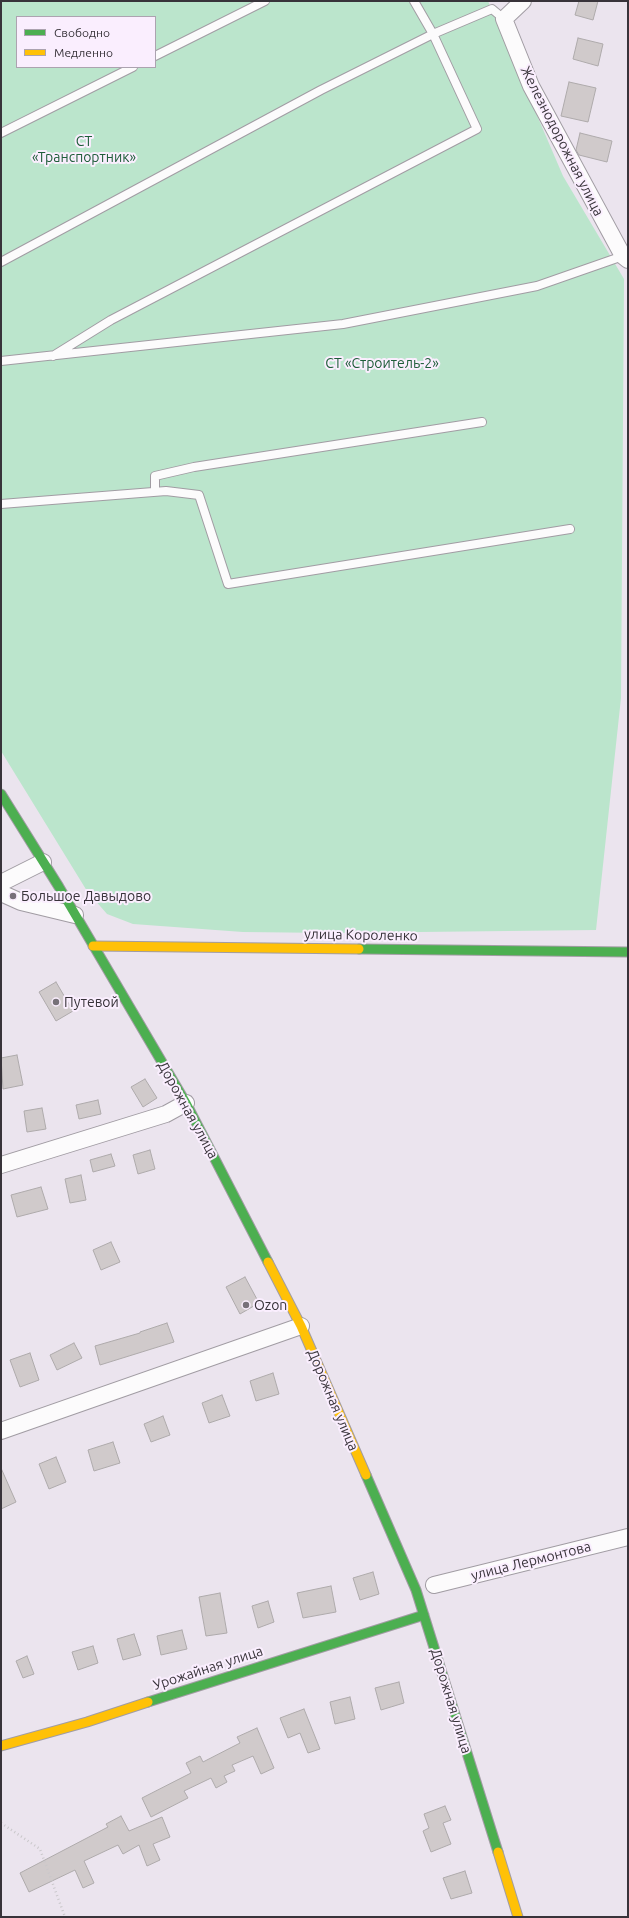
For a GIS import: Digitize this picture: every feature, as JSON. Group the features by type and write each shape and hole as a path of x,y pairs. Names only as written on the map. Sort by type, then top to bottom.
{"main road":[{"name":"Дорожная улица","path":"1,794 75,915 186,1103 301,1326 416,1590 518,1917"},
{"name":"улица Короленко","path":"93,946 628,952"},
{"name":"Урожайная улица","path":"1,1746 86,1722 306,1651 424,1615"}],"street":[{"path":"504,18 523,1"},
{"name":"Железнодорожная улица","path":"504,18 532,86 625,258"},
{"path":"1,883 42,862"},
{"path":"1,893 21,902 75,915"},
{"path":"1,1165 166,1114 186,1103"},
{"path":"1,1431 301,1326"},
{"name":"улица Лермонтова","path":"434,1585 628,1537"}],"lane":[{"path":"156,56 265,1"},
{"path":"53,356 111,320 477,129 433,34 414,1"},
{"path":"1,262 321,90 433,34 492,9 504,18"},
{"path":"1,133 131,68"},
{"path":"1,361 343,324 537,286 625,258"},
{"path":"155,491 155,476 194,467 482,422"},
{"path":"1,504 166,490 199,495 228,584 570,530"}],"path":[{"path":"1,1824 40,1849 65,1917"}],"green space":[{"name":"СТ «Строитель-2»","path":"1,1 488,1 563,176 624,279 621,698 596,930 332,933 243,932 133,924 107,914 87,891 1,751"}],"building":[{"path":"579,1 598,1 593,20 575,15"},
{"path":"578,38 603,44 598,66 573,59"},
{"path":"569,82 596,88 588,122 561,116"},
{"path":"580,133 612,141 607,162 579,155 576,150"},
{"name":"Путевой","path":"56,982 73,1011 56,1021 39,992"},
{"path":"17,1055 23,1085 3,1089 1,1058"},
{"path":"145,1079 157,1098 143,1107 131,1087"},
{"path":"98,1100 101,1114 79,1119 76,1105"},
{"path":"42,1108 46,1129 27,1132 24,1111"},
{"path":"150,1150 155,1169 138,1174 133,1155"},
{"path":"111,1154 115,1166 93,1172 90,1160"},
{"path":"81,1175 86,1200 70,1203 65,1179"},
{"path":"41,1187 48,1209 17,1217 11,1195"},
{"path":"111,1242 120,1262 101,1270 93,1250"},
{"path":"245,1277 259,1303 240,1314 226,1287"},
{"path":"167,1323 174,1342 100,1365 95,1346 140,1333"},
{"path":"74,1343 82,1358 57,1370 50,1355"},
{"path":"30,1353 39,1380 20,1387 10,1360"},
{"path":"273,1373 279,1394 256,1401 250,1381"},
{"path":"222,1395 230,1416 209,1423 202,1403"},
{"path":"163,1416 170,1435 151,1442 144,1424"},
{"path":"113,1442 120,1463 94,1471 88,1450"},
{"path":"56,1457 66,1482 49,1489 39,1464"},
{"path":"1,1468 16,1502 1,1509"},
{"path":"373,1572 379,1594 360,1600 353,1578"},
{"path":"331,1586 336,1612 303,1618 297,1593"},
{"path":"220,1593 227,1633 206,1636 199,1597"},
{"path":"268,1601 274,1622 258,1628 252,1606"},
{"path":"182,1630 187,1649 161,1655 157,1636"},
{"path":"134,1634 141,1655 123,1660 117,1639"},
{"path":"93,1646 98,1663 78,1670 72,1652"},
{"path":"27,1656 34,1674 23,1678 16,1661"},
{"path":"399,1682 404,1703 381,1710 375,1688"},
{"path":"350,1697 355,1719 335,1724 330,1702"},
{"path":"304,1709 320,1749 308,1753 300,1733 288,1738 280,1718"},
{"path":"257,1728 274,1768 261,1774 253,1756 232,1765 235,1771 224,1776 227,1782 216,1788 211,1778 184,1791 188,1798 151,1817 142,1798 191,1773 186,1763 200,1756 203,1762 240,1743 237,1737"},
{"path":"445,1806 451,1820 443,1823 451,1844 431,1852 423,1831 429,1828 424,1814"},
{"path":"121,1816 129,1831 162,1817 170,1837 153,1844 160,1860 147,1866 139,1845 123,1854 118,1845 84,1861 94,1883 83,1888 75,1870 29,1892 20,1873 108,1827 106,1824"},
{"path":"465,1871 472,1893 451,1899 443,1878"}],"traffic: fast":[{"path":"1,794 59,887 186,1103 268,1262"},
{"path":"359,949 628,952"},
{"path":"366,1475 416,1590 498,1852"},
{"path":"148,1702 424,1615"}],"traffic: slow":[{"path":"93,946 359,949"},
{"path":"268,1262 301,1326 366,1475"},
{"path":"1,1746 87,1722 148,1702"},
{"path":"498,1852 518,1917"}],"place":[{"name":"Большое Давыдово","path":"13,896"},
{"name":"Путевой","path":"56,1002"},
{"name":"Ozon","path":"246,1305"}],"park label":[{"name":"СТ «Транспортник»","path":"84,150"}]}
